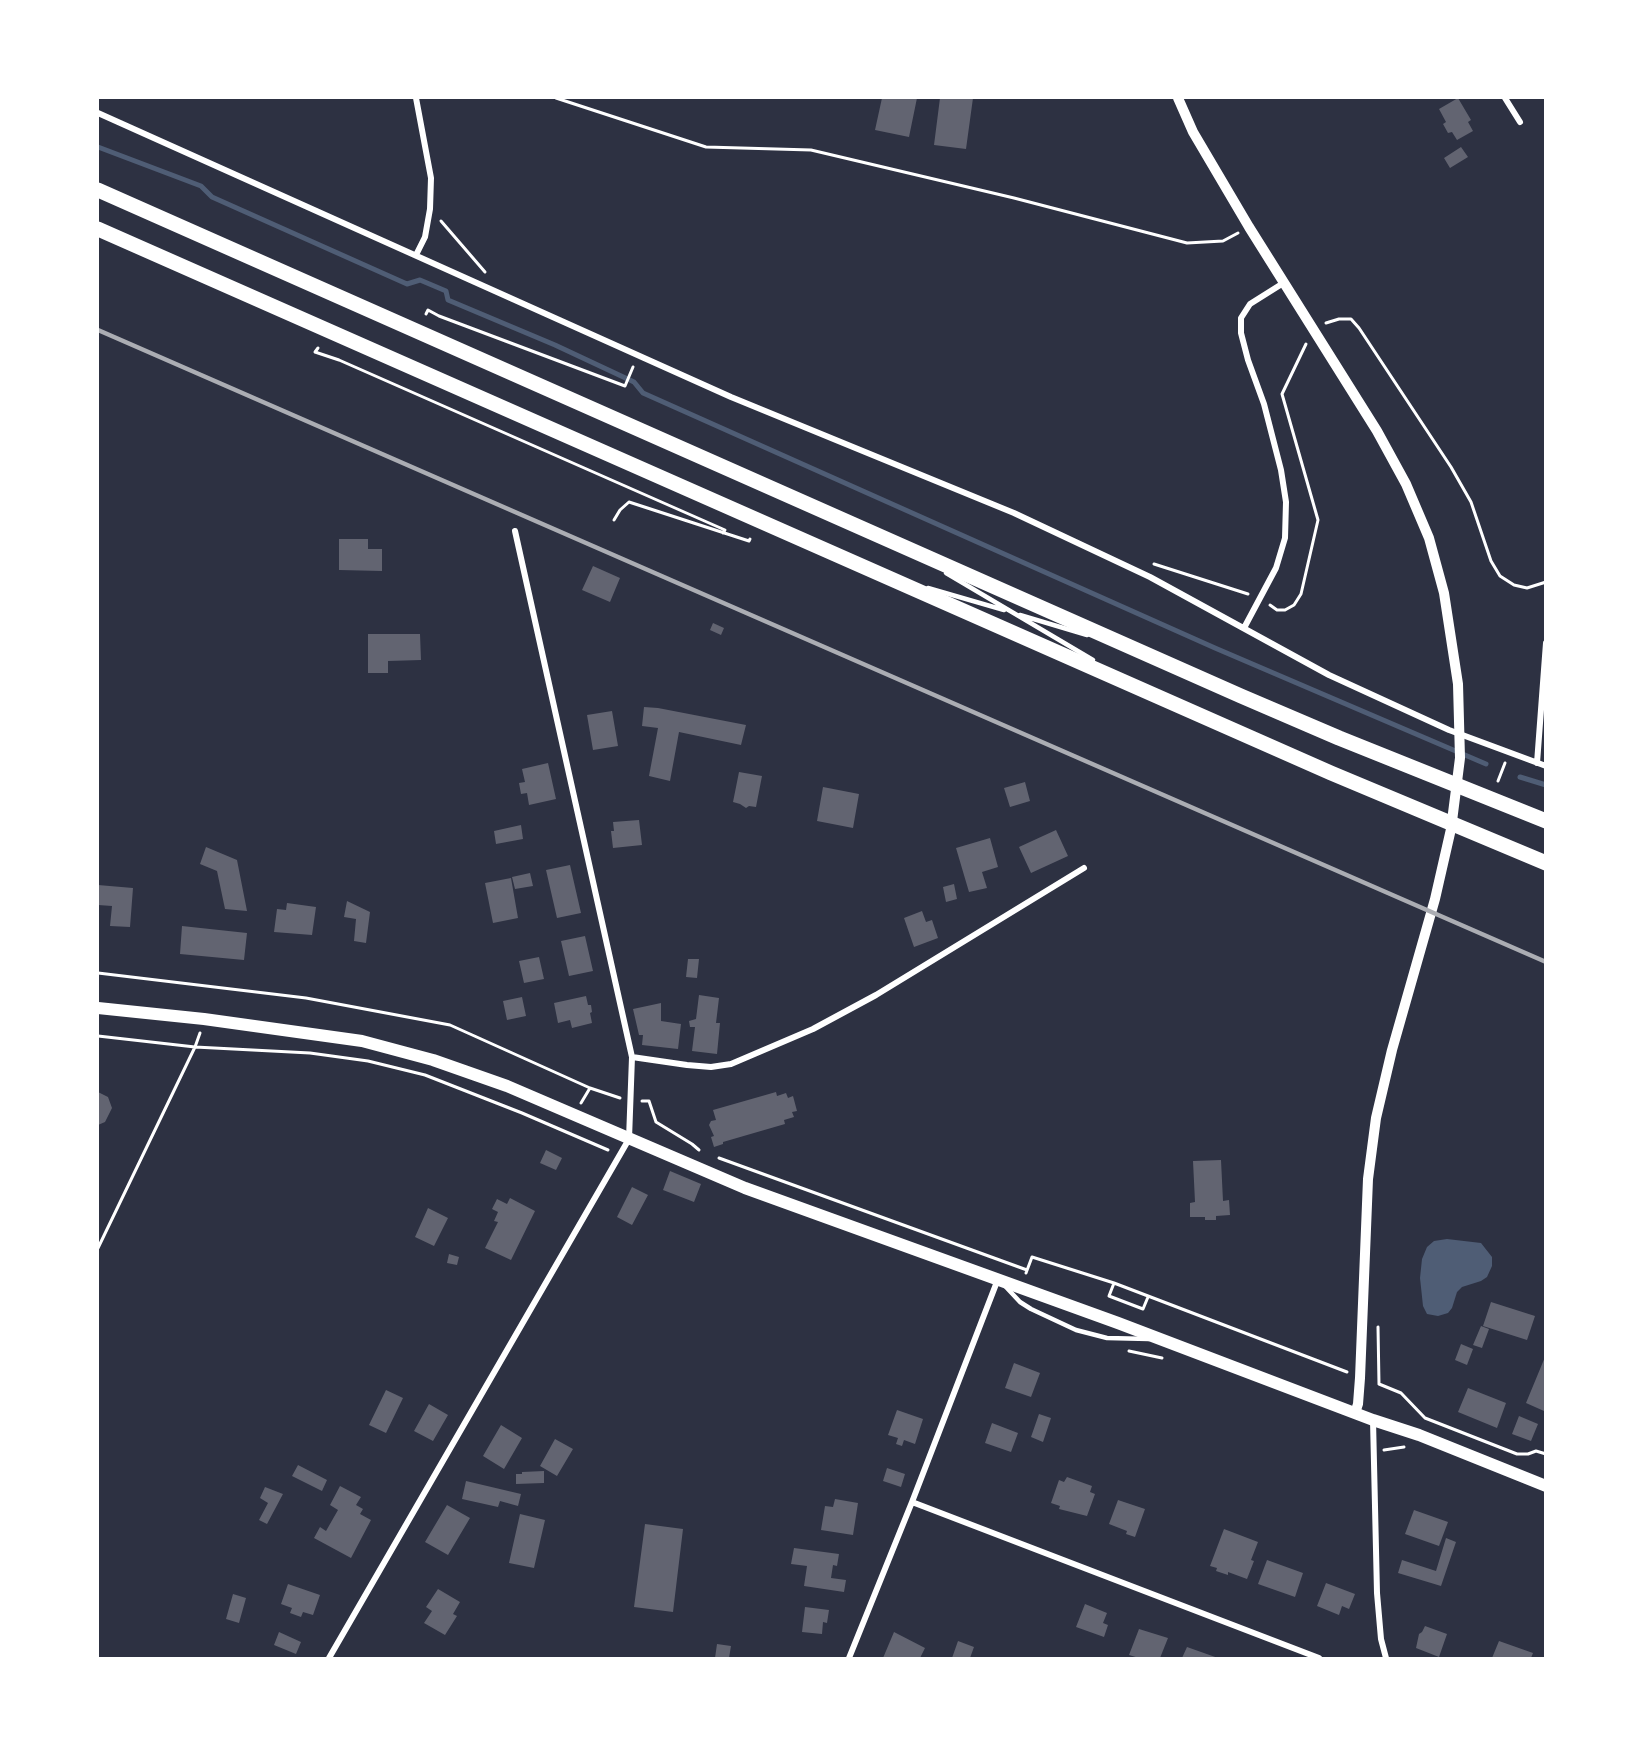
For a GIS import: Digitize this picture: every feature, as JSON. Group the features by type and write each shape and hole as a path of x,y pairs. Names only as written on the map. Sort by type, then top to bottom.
{"highway":[{"path":"98,190 1339,738 1545,821"},
{"path":"98,229 871,571 1383,795 1545,863"}],"main road":[{"path":"98,1008 204,1019 362,1041 410,1053 507,1086 745,1188 1419,1435 1545,1486"}],"street":[{"path":"416,98 431,178 430,208 425,237 416,255"},
{"path":"1178,98 1193,132 1249,227 1377,430 1406,484 1429,538 1444,593 1458,684 1460,758 1456,796 1443,868 1392,1050 1376,1118 1368,1179 1360,1377 1355,1413"},
{"path":"1505,98 1520,122"},
{"path":"98,113 731,397 1014,513 1150,577 1329,675 1449,730 1545,766"},
{"path":"1245,628 1276,568 1285,538 1286,502 1281,470 1264,404 1241,333 1241,318 1250,304 1285,282"},
{"path":"329,1659 629,1139 632,1057 515,531"},
{"path":"1537,764 1545,643"},
{"path":"632,1057 711,1067 731,1065 813,1029 876,995 1084,868"},
{"path":"849,1659 998,1279"},
{"path":"1373,1420 1377,1593 1381,1639 1386,1659"},
{"path":"912,1502 1319,1659"}],"lane":[{"path":"884,536 1139,688"},
{"path":"871,571 1153,655"},
{"path":"998,1279 1020,1302 1076,1330 1107,1338 1161,1339"}],"path":[{"path":"556,98 706,147 811,150 1014,198 1187,243 1223,241 1249,227"},
{"path":"439,219 484,272 495,277"},
{"path":"426,314 428,310 624,386 629,376"},
{"path":"1148,561 1260,598 1277,610 1285,610 1294,605 1301,594 1318,520 1282,394 1314,330 1324,324 1351,319 1451,467 1471,502 1491,561 1500,576 1514,585 1527,588 1545,582"},
{"path":"318,348 315,351 725,530 723,533"},
{"path":"614,520 629,502 749,541 750,539"},
{"path":"1498,781 1509,753"},
{"path":"98,973 306,998 450,1025 611,1097 649,1101 656,1122 693,1144 703,1153"},
{"path":"98,1248 195,1047 204,1019"},
{"path":"98,1036 195,1047 310,1053 368,1061 425,1075 621,1155"},
{"path":"567,1132 590,1088"},
{"path":"713,1156 1027,1270"},
{"path":"1020,1287 1032,1257 1114,1283 1401,1393 1425,1418 1518,1454 1528,1455 1536,1451 1545,1454"},
{"path":"1114,1283 1109,1296 1143,1309 1148,1297"},
{"path":"1378,1326 1379,1384"}],"water":[{"path":"1447,1239 1481,1243 1492,1257 1492,1266 1487,1277 1462,1287 1457,1292 1448,1313 1438,1316 1427,1314 1423,1306 1420,1278 1422,1259 1427,1247 1434,1241"}],"building":[{"path":"882,98 917,98 909,137 875,130"},
{"path":"940,98 973,98 966,149 934,145"},
{"path":"1458,98 1471,120 1468,122 1473,131 1457,140 1452,132 1448,133 1443,124 1446,122 1439,109"},
{"path":"1461,147 1468,157 1450,168 1444,158"},
{"path":"339,539 368,539 368,549 382,549 382,571 339,570"},
{"path":"593,566 620,578 610,602 582,590"},
{"path":"713,623 724,628 721,635 710,630"},
{"path":"368,634 420,634 421,660 388,661 388,673 368,673"},
{"path":"644,707 746,725 741,745 679,732 670,781 649,776 658,728 642,726"},
{"path":"612,711 618,746 593,750 587,715"},
{"path":"548,763 556,799 529,805 527,793 521,794 519,783 525,782 522,769"},
{"path":"739,772 762,776 756,807 746,808 733,802"},
{"path":"1025,782 1030,801 1010,807 1004,788"},
{"path":"823,787 859,794 853,828 817,821"},
{"path":"639,820 642,845 613,848 611,831 614,831 613,822"},
{"path":"521,825 523,839 496,844 494,831"},
{"path":"1056,830 1068,856 1031,873 1019,847"},
{"path":"990,838 998,867 982,872 987,888 969,892 956,848"},
{"path":"206,847 237,860 247,911 225,909 217,871 200,864"},
{"path":"570,865 581,913 557,918 546,870"},
{"path":"530,873 533,886 515,889 512,877"},
{"path":"511,878 518,918 493,923 485,883"},
{"path":"954,884 957,899 946,902 943,887"},
{"path":"98,885 133,888 130,927 110,926 112,906 98,905"},
{"path":"347,901 370,912 366,943 354,941 356,919 344,917"},
{"path":"287,903 316,907 312,935 274,932 277,909 286,910"},
{"path":"922,911 926,922 932,920 938,938 914,947 904,918"},
{"path":"182,926 247,933 244,960 180,954"},
{"path":"585,936 593,971 569,976 561,941"},
{"path":"539,957 544,979 524,983 519,961"},
{"path":"688,959 699,959 697,978 686,977"},
{"path":"699,995 719,998 716,1023 720,1023 717,1054 692,1051 695,1027 690,1027 689,1021 696,1019"},
{"path":"586,996 588,1005 591,1005 592,1023 572,1028 570,1020 558,1023 554,1003"},
{"path":"522,997 526,1016 507,1020 503,1001"},
{"path":"661,1003 661,1021 681,1024 678,1049 642,1045 643,1035 639,1035 633,1009"},
{"path":"98,1092 108,1097 112,1108 105,1122 98,1125"},
{"path":"776,1092 777,1096 786,1093 788,1098 793,1096 797,1111 792,1112 794,1117 784,1120 785,1124 723,1142 714,1147 711,1137 714,1136 709,1125 711,1121 716,1120 713,1110"},
{"path":"546,1150 562,1158 556,1170 540,1163"},
{"path":"1221,1160 1223,1201 1229,1200 1230,1215 1216,1216 1216,1220 1190,1217 1190,1203 1195,1202 1193,1161"},
{"path":"670,1171 701,1184 694,1202 663,1190"},
{"path":"632,1187 648,1195 632,1225 617,1217"},
{"path":"510,1198 535,1211 511,1260 485,1248 498,1222 494,1221 498,1212 492,1209 497,1199 507,1204"},
{"path":"428,1208 448,1218 434,1246 415,1237"},
{"path":"449,1254 459,1257 457,1265 447,1263"},
{"path":"1491,1302 1535,1316 1527,1340 1483,1326"},
{"path":"1481,1326 1489,1329 1482,1348 1473,1345"},
{"path":"1461,1344 1473,1349 1467,1365 1455,1360"},
{"path":"1545,1357 1546,1406 1544,1411 1526,1403"},
{"path":"1014,1363 1040,1373 1031,1397 1005,1388"},
{"path":"1468,1388 1506,1403 1497,1428 1458,1412"},
{"path":"386,1390 403,1398 386,1433 369,1425"},
{"path":"429,1404 448,1415 433,1441 414,1431"},
{"path":"897,1410 923,1419 915,1444 904,1440 902,1446 896,1444 898,1438 888,1435"},
{"path":"1039,1414 1051,1418 1043,1442 1031,1437"},
{"path":"1519,1416 1538,1424 1531,1441 1512,1434"},
{"path":"992,1423 1018,1433 1011,1452 985,1443"},
{"path":"501,1425 522,1438 504,1469 483,1456"},
{"path":"555,1439 573,1449 557,1476 540,1466"},
{"path":"298,1465 327,1480 322,1491 292,1476"},
{"path":"887,1468 905,1474 901,1487 883,1481"},
{"path":"544,1471 544,1483 516,1484 516,1474"},
{"path":"1067,1477 1092,1486 1090,1492 1095,1494 1087,1516 1059,1509 1060,1506 1051,1503 1059,1480 1064,1482"},
{"path":"466,1481 521,1494 518,1506 500,1501 498,1507 462,1499"},
{"path":"340,1486 361,1497 356,1505 363,1509 360,1514 371,1520 351,1558 314,1538 320,1527 326,1531 338,1510 330,1505"},
{"path":"265,1487 283,1494 267,1524 259,1520 268,1503 260,1498"},
{"path":"835,1499 858,1503 853,1535 821,1530 825,1506 833,1507"},
{"path":"1118,1500 1145,1509 1135,1537 1109,1524"},
{"path":"447,1505 470,1518 448,1555 425,1542"},
{"path":"1414,1510 1448,1522 1439,1546 1405,1534"},
{"path":"520,1514 545,1520 534,1568 509,1563"},
{"path":"645,1524 683,1529 673,1612 634,1607"},
{"path":"1224,1529 1258,1542 1247,1579 1228,1572 1228,1575 1216,1571 1217,1568 1210,1566"},
{"path":"1446,1538 1456,1542 1441,1586 1398,1573 1402,1560 1436,1571"},
{"path":"794,1548 839,1554 837,1566 833,1565 831,1578 846,1580 844,1592 804,1586 807,1566 791,1564"},
{"path":"1267,1560 1303,1573 1295,1597 1258,1584"},
{"path":"1326,1583 1355,1594 1349,1609 1342,1606 1339,1615 1317,1606"},
{"path":"288,1584 320,1595 313,1615 303,1612 301,1617 290,1613 292,1608 281,1604"},
{"path":"438,1589 460,1602 453,1614 457,1616 445,1635 424,1623 432,1611 426,1607"},
{"path":"233,1594 246,1598 239,1623 226,1619"},
{"path":"1085,1604 1107,1613 1103,1623 1108,1625 1104,1637 1076,1627"},
{"path":"805,1607 829,1610 827,1623 823,1622 822,1634 802,1632"},
{"path":"1425,1626 1447,1634 1439,1657 1416,1648 1419,1634"},
{"path":"1139,1629 1168,1638 1160,1658 1139,1658 1129,1655"},
{"path":"279,1632 301,1642 296,1654 274,1645"},
{"path":"894,1632 925,1648 920,1658 883,1658"},
{"path":"958,1641 974,1647 970,1658 952,1658"},
{"path":"1499,1641 1533,1653 1531,1658 1492,1658"},
{"path":"717,1644 731,1646 729,1658 715,1658"},
{"path":"1187,1647 1218,1658 1182,1658"}],"waterway":[{"path":"98,147 201,186 212,197 407,284 420,280 446,291 448,300 555,345 634,382 643,393 1215,648 1486,764"},
{"path":"1520,777 1546,785"}],"railway":[{"path":"98,330 1546,962"}]}
